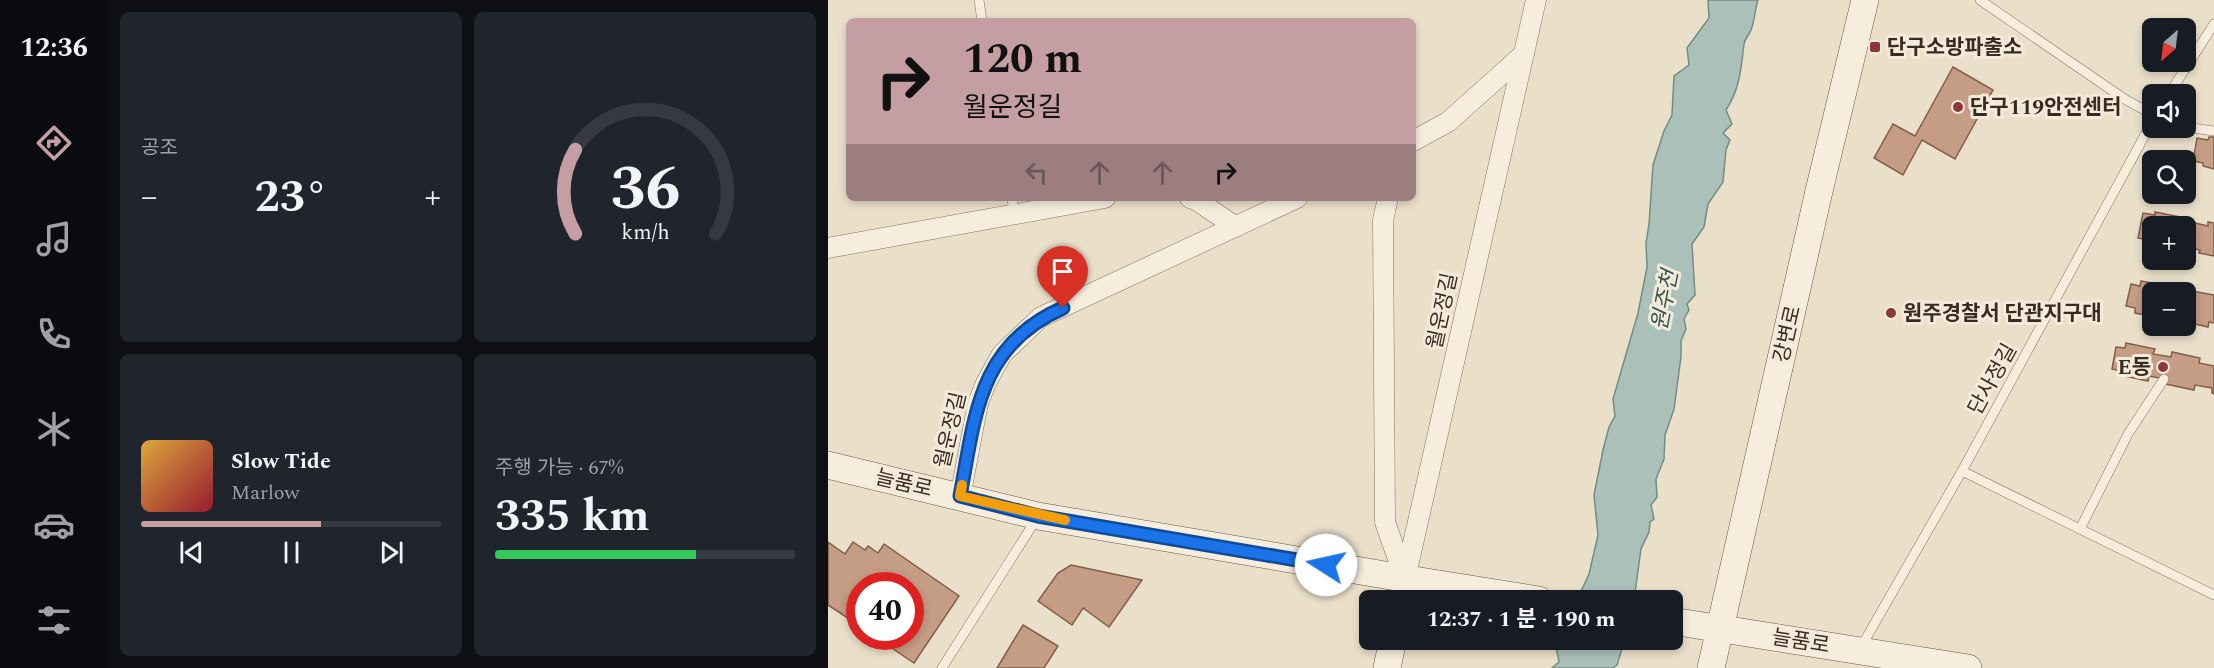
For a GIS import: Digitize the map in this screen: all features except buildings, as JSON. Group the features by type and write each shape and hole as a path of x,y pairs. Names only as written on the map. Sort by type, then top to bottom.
{"street":[{"name":"월운정길","path":"1411,587 1536,0"},
{"name":"강변로","path":"1711,668 1713,627 1865,0"},
{"path":"1416,139 1448,122 1524,54"},
{"path":"828,248 1013,206 1070,201"},
{"path":"1197,201 1236,227"},
{"name":"월운정길","path":"960,496 978,403 1002,354 1041,317 1291,201"},
{"path":"1387,201 1383,219 1385,522 1411,587"},
{"name":"늘품로","path":"828,465 1038,516 1411,587 1441,590"},
{"name":"늘품로","path":"1683,623 1968,668"},
{"path":"1387,668 1391,650"}],"lane":[{"path":"979,0 982,18"},
{"path":"1980,0 2142,109"},
{"path":"2175,84 2214,24"},
{"path":"2196,128 2214,131"},
{"name":"단사정길","path":"1859,651 1962,471 2143,138"},
{"path":"2080,529 2128,434 2164,379"},
{"path":"1962,471 2214,595"},
{"path":"942,668 1038,516"}],"water":[{"name":"원주천","path":"1708,0 1758,0 1751,29 1745,42 1737,86 1726,110 1732,124 1723,133 1730,140 1726,150 1723,182 1708,204 1704,227 1692,244 1695,295 1687,304 1689,310 1684,319 1686,329 1681,341 1674,409 1665,435 1664,459 1656,479 1657,497 1651,505 1654,519 1650,522 1649,532 1641,549 1635,590 1582,590 1589,574 1598,535 1594,495 1609,427 1615,416 1613,399 1638,313 1647,267 1646,243 1653,165 1672,115 1674,76 1689,65 1687,48 1709,18"},
{"path":"1557,650 1622,650 1617,665 1613,668 1552,668 1559,662"}],"slow traffic":[{"path":"962,485 960,496 1038,516 1065,520"}],"place":[{"name":"단구소방파출소","path":"1875,47"},
{"name":"단구119안전센터","path":"1958,107"},
{"name":"원주경찰서 단관지구대","path":"1891,313"},
{"name":"E동","path":"2163,367"}],"route":[{"path":"1063,308 1041,317 1002,354 986,383 978,403 960,496 1038,516 1326,565"}]}
